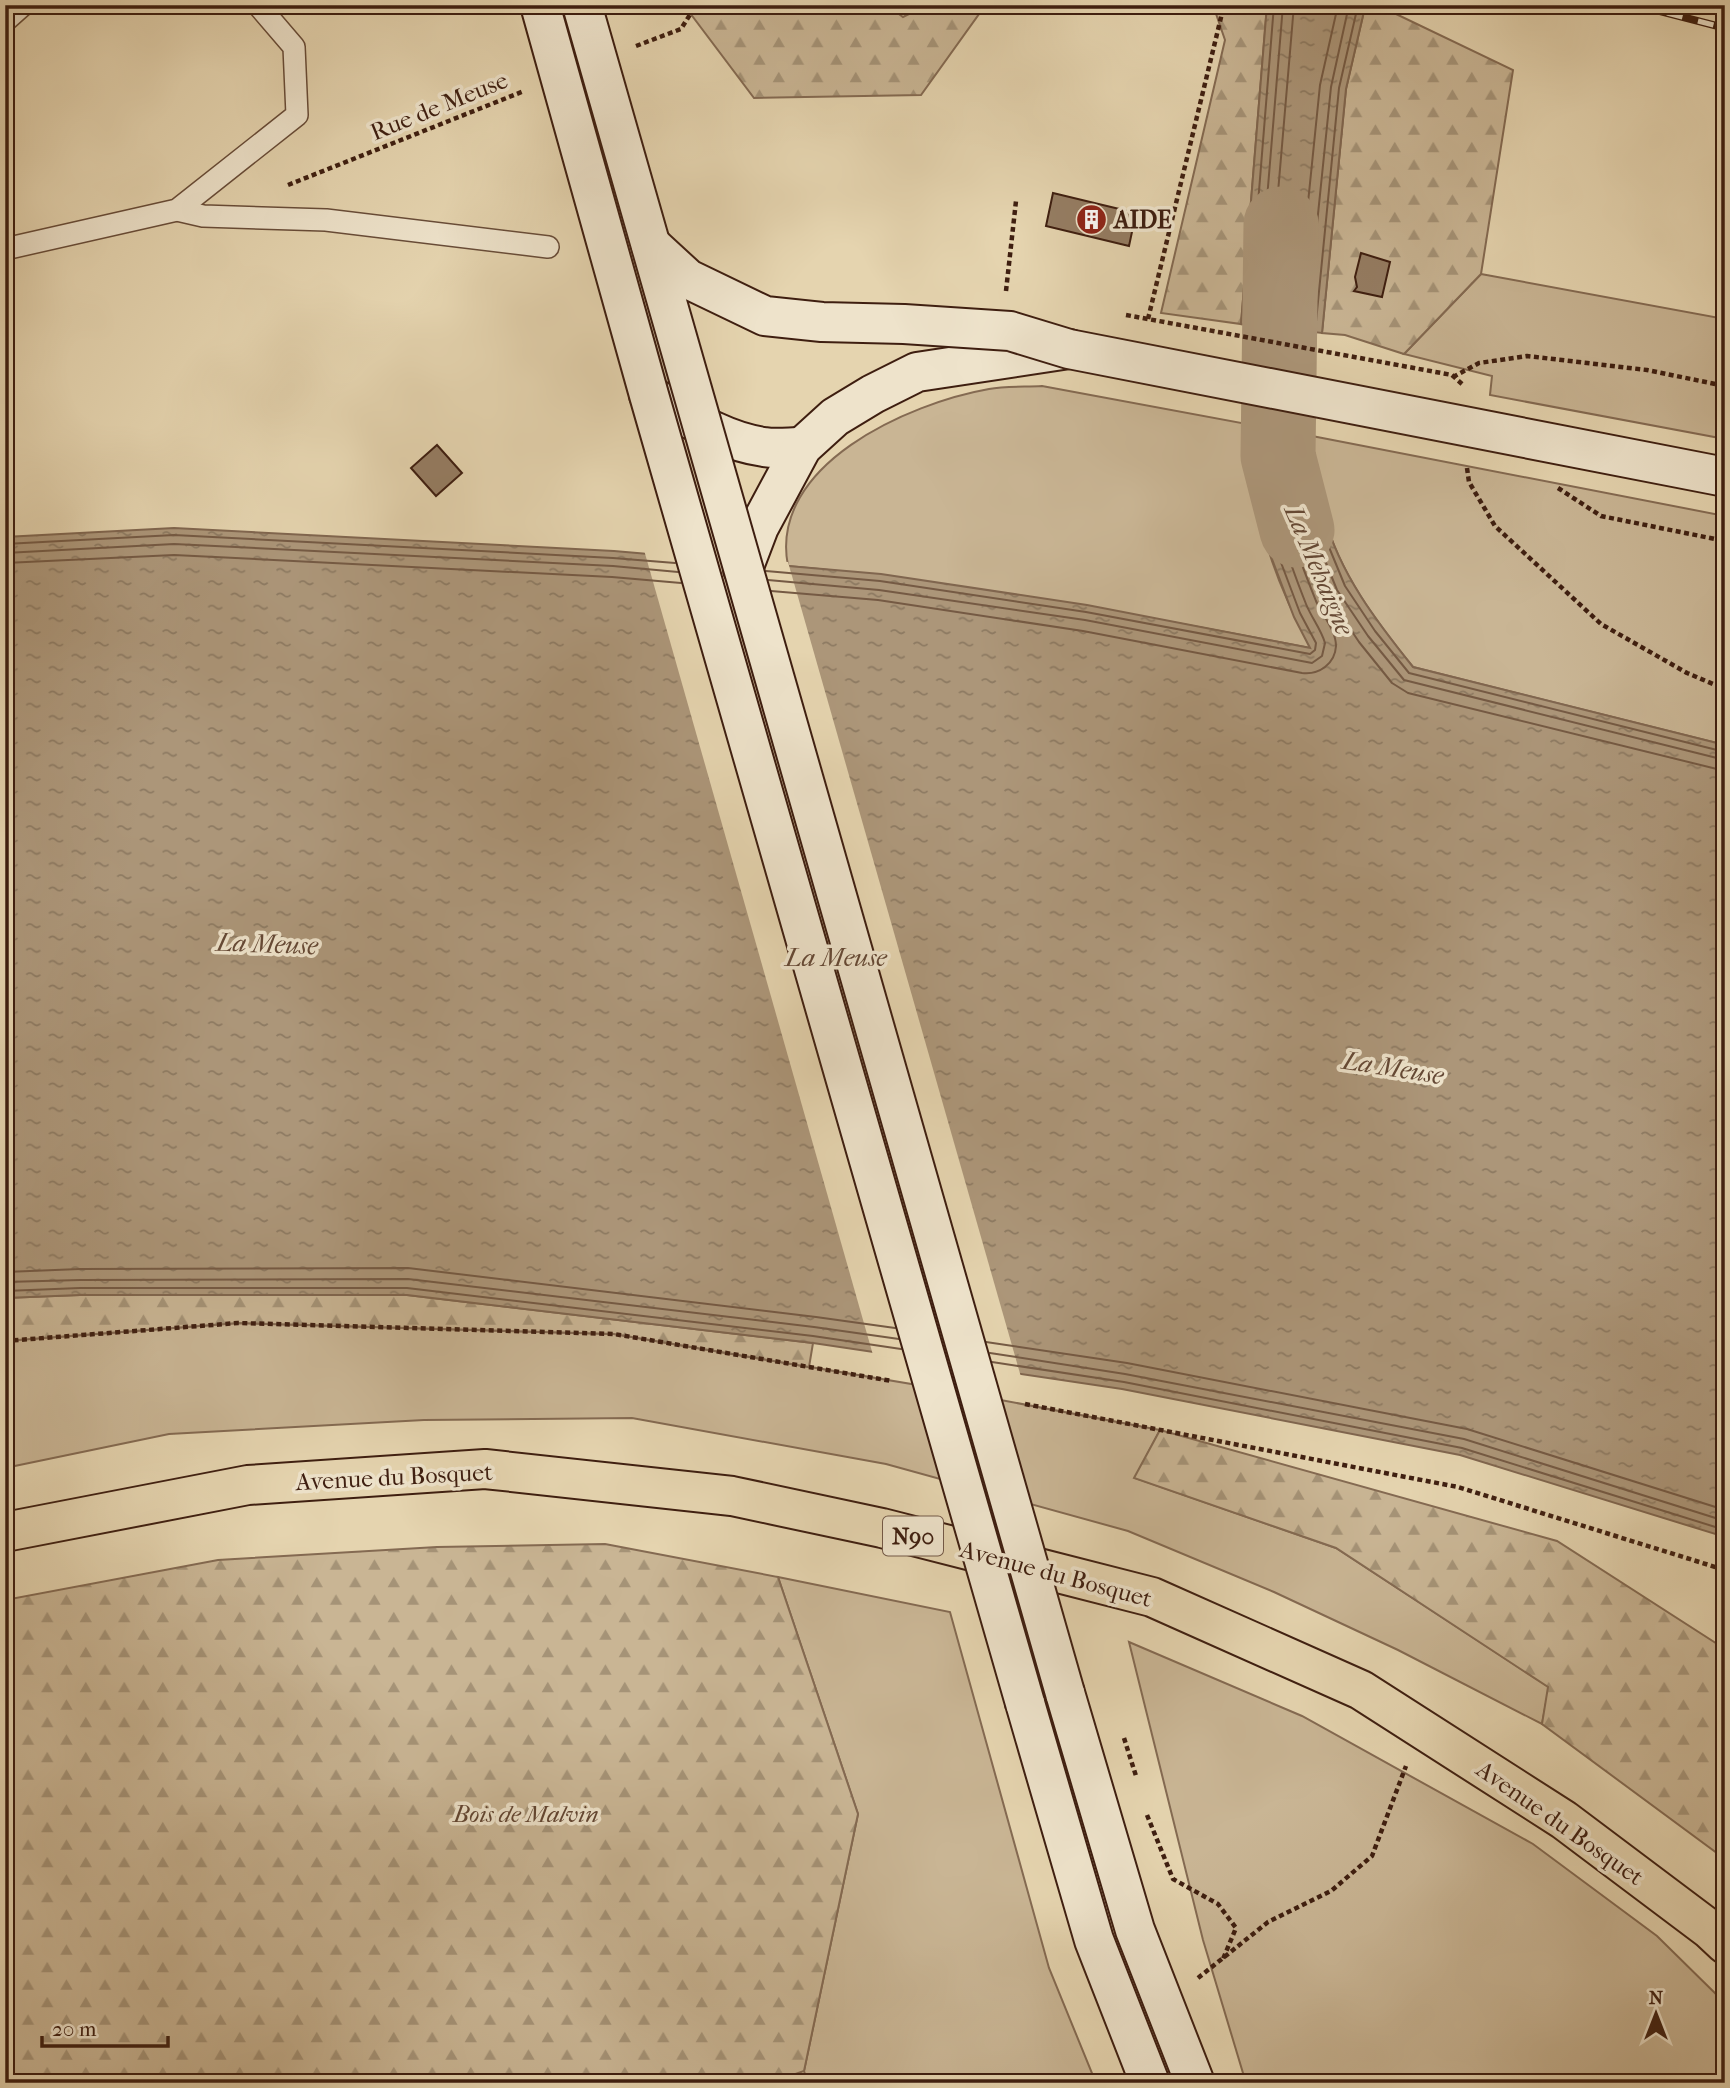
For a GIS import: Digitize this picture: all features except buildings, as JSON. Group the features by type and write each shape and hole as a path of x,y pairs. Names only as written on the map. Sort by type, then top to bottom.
{"main road":[{"path":"540,5 649,395 1094,1940 1150,2083"},
{"path":"582,5 1065,1693 1135,1930 1195,2083"},
{"path":"651,244 688,279 765,316 822,322 1010,331 1069,349 1725,477"},
{"path":"743,569 759,527 802,447 835,417 917,372 1069,349"},
{"path":"649,395 703,427 733,441 766,447 802,447"},
{"name":"Avenue du Bosquet","path":"5,1532 248,1485 485,1469 732,1496 882,1528 1152,1597 1361,1690 1564,1820 1719,1929"}],"lane":[{"path":"5,20 23,5"},
{"path":"5,249 177,210 297,115 293,47 258,5"},
{"path":"177,210 203,216 326,220 548,247"}],"path":[{"path":"629,49 681,29 696,5"},
{"path":"1224,5 1149,319 1344,354"},
{"name":"Rue de Meuse","path":"278,189 525,90"},
{"path":"1006,296 1016,201"},
{"path":"1454,388 1452,375 1479,363 1527,356 1647,370 1725,386"},
{"path":"1465,455 1469,482 1494,526 1601,624 1687,673 1725,689"},
{"path":"5,1342 238,1323 614,1334 901,1382"},
{"path":"1014,1402 1458,1487 1725,1570"},
{"path":"1193,1982 1268,1922 1331,1891 1372,1856 1422,1729"}],"green space":[{"path":"684,5 887,5 903,17 927,5 970,5 979,14 921,95 754,98"},
{"path":"1213,5 1267,5 1241,324 1161,313 1225,40"},
{"path":"1365,7 1394,13 1513,70 1481,274 1404,354 1345,335 1322,333 1346,89"},
{"path":"1481,274 1725,319 1725,439 1490,395 1492,376 1404,354"},
{"path":"1042,386 1247,424 1252,481 1262,531 1283,591 1311,648 985,590 788,566 788,530 800,498 822,469 851,445 921,408 957,396 995,388"},
{"path":"1312,436 1725,516 1725,745 1413,667 1373,614 1339,558 1322,506"},
{"path":"80,1295 407,1295 813,1343 809,1367 614,1334 238,1323 5,1341 5,1298"},
{"path":"238,1323 614,1334 953,1391 1160,1430 1135,1478 1336,1548 1549,1687 1542,1724 1398,1650 1274,1592 1128,1531 886,1464 632,1418 424,1420 169,1434 5,1468 5,1341"},
{"path":"1160,1430 1557,1541 1725,1649 1725,1859 1542,1724 1548,1687 1336,1548 1134,1478"},
{"name":"Bois de Malvin","path":"605,1544 778,1577 858,1814 804,2071 770,2083 5,2083 5,1600 218,1560 437,1547"},
{"path":"778,1577 950,1612 1049,1968 1096,2083 808,2083 804,2071 858,1814"},
{"path":"1129,1642 1302,1716 1533,1844 1657,1936 1725,2003 1725,2083 1246,2083 1203,1940"}],"water":[{"path":"1267,5 1365,7 1346,89 1322,333 1241,324"},
{"name":"La Meuse","path":"1247,424 1312,436 1322,506 1339,558 1373,614 1413,667 1725,745 1725,1537 1460,1455 1122,1389 813,1343 407,1295 80,1295 5,1298 5,537 174,528 614,551 881,574 1087,605 1310,648 1294,617 1267,546 1253,489"}],"pier":[{"path":"644,550 788,562 1021,1377 873,1355"}],"waterway":[{"name":"La Mehaigne","path":"1281,224 1278,456 1297,530"}],"railway":[{"path":"1636,5 1725,28"}],"place":[{"name":"AIDE","path":"1091,220"}]}
